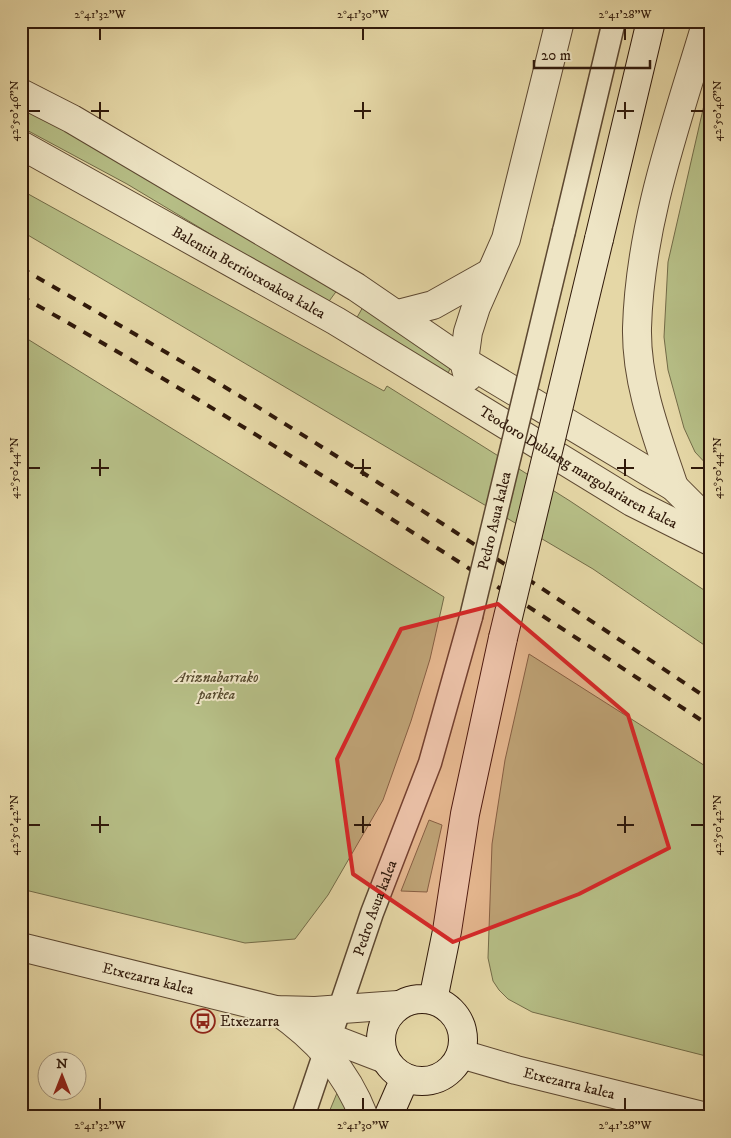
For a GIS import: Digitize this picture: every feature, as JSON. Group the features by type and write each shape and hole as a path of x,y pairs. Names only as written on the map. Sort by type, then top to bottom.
{"street":[{"path":"475,405 464,361 476,307 506,239 560,21"},
{"path":"433,1000 447,931 465,814 504,638 651,21"},
{"path":"674,487 649,413 641,370 637,329 652,209 707,21"},
{"path":"21,94 72,119 356,287 464,361"},
{"name":"Balentin Berriotxoakoa kalea","path":"21,145 336,321 475,405"},
{"path":"398,314 432,305 490,273"},
{"name":"Teodoro Dublang margolariaren kalea","path":"464,361 674,487 710,523"},
{"name":"Teodoro Dublang margolariaren kalea","path":"475,405 632,502 710,542"},
{"name":"Etxezarra kalea","path":"21,947 276,1010 338,1010 398,1005"},
{"path":"421,998 433,1000 445,1006 455,1015 462,1027 464,1040 461,1054 455,1066 444,1075 432,1080 418,1082 405,1078 393,1070 380,1048 380,1035 390,1013 398,1005 421,998"},
{"name":"Etxezarra kalea","path":"276,1010 327,1045 385,1059"},
{"name":"Etxezarra kalea","path":"327,1045 349,1082 364,1117"},
{"name":"Etxezarra kalea","path":"461,1054 516,1070 707,1117"},
{"path":"388,1117 405,1078"}],"lane":[{"name":"Pedro Asua kalea","path":"303,1117 378,894 430,764 471,617 614,21"}],"highlighted area":[{"path":"498,604 628,715 669,848 579,894 453,942 353,874 337,759 401,629"}],"green space":[{"path":"710,79 710,468 695,452 684,428 668,370 664,337 668,262"},
{"path":"21,104 338,289 327,304 127,184 21,127"},
{"path":"21,190 384,391 387,386 570,501 710,594 710,649 593,569 21,231"},
{"path":"364,305 451,366 447,376 355,321"},
{"name":"Ariznabarrako parkea","path":"21,335 444,597 430,659 411,721 383,800 328,895 295,939 245,943 21,889"},
{"path":"529,654 710,769 710,1057 532,1012 508,999 493,981 488,958 492,844 505,760"},
{"path":"429,820 442,825 427,892 401,891"},
{"path":"337,1093 340,1093 351,1117 327,1117"}],"railway":[{"path":"21,268 243,398 478,547 710,700"},
{"path":"21,296 283,451 455,559 710,726"}],"place":[{"name":"Etxezarra","path":"203,1021"}]}
